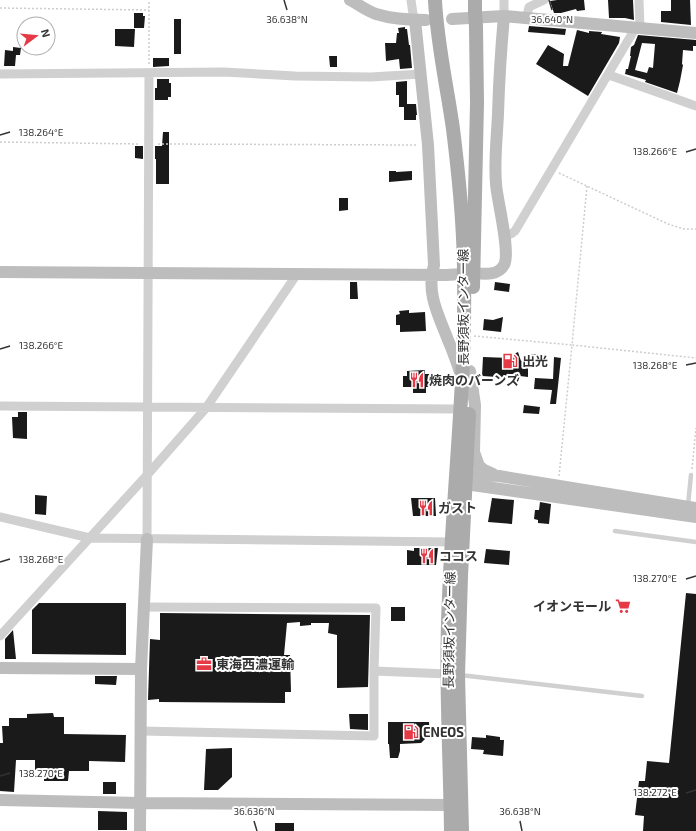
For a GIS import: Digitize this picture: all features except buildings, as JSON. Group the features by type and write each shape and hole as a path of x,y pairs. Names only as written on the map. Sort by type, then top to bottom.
{"main road":[{"name":"長野須坂インター線","path":"435,0 458,174 469,273 472,336 460,409 462,478 451,542 448,600 462,831"},
{"name":"長野須坂インター線","path":"451,831 453,674 461,576 462,478 477,103 475,6"}],"street":[{"path":"350,0 375,14 395,18 421,20"},
{"path":"411,0 413,14 421,20"},
{"path":"0,272 492,274 497,272 505,265 506,254 496,184 496,144 504,0"},
{"path":"526,19 529,7 544,0"},
{"path":"504,235 511,234 515,231 638,27 639,0"},
{"path":"452,19 504,16 696,33"},
{"path":"421,20 421,74 428,145 434,265 432,274 434,305 454,352 466,375 475,405 475,458 479,466 484,470 499,476"},
{"path":"0,74 149,74 224,72 294,76 372,77 421,74"},
{"path":"140,831 141,669 147,539 148,474 149,74"},
{"path":"609,75 696,106"},
{"path":"0,636 148,474 206,408 296,274"},
{"path":"0,406 460,409"},
{"path":"462,478 499,476 692,508"},
{"path":"462,478 696,517"},
{"path":"0,517 90,538 451,542"},
{"path":"141,731 374,736 376,608 143,607"},
{"path":"0,668 141,669"},
{"path":"374,671 453,674"},
{"path":"0,800 140,803 451,805"}],"lane":[{"path":"691,475 692,508"},
{"path":"615,531 696,542"},
{"path":"453,674 642,696"}],"path":[{"path":"149,0 149,74"},
{"path":"0,8 149,10"},
{"path":"0,142 428,145"},
{"path":"552,169 668,224 684,229 696,229"},
{"path":"557,485 562,451 587,186"},
{"path":"472,336 696,358"},
{"path":"691,475 696,428"}],"place":[{"name":"出光","path":"510,361"},
{"name":"焼肉のバーンズ","path":"417,380"},
{"name":"ガスト","path":"426,508"},
{"name":"ココス","path":"427,556"},
{"name":"イオンモール","path":"623,606"},
{"name":"東海西濃運輸","path":"204,664"},
{"name":"ENEOS","path":"411,732"}]}
